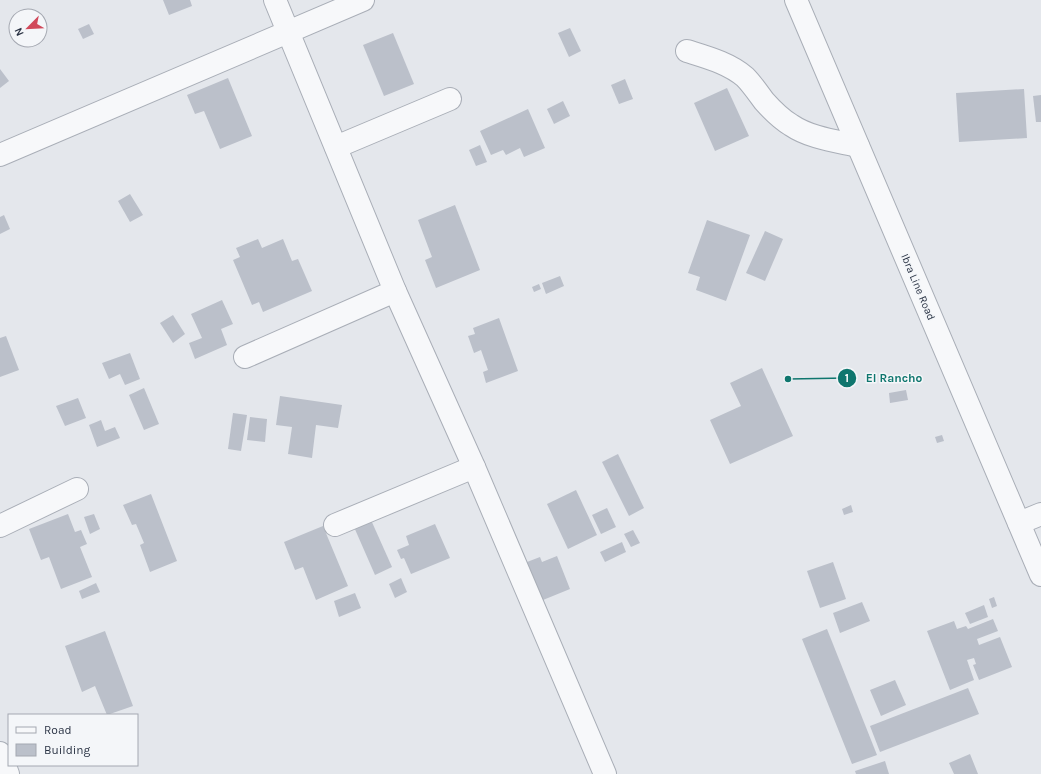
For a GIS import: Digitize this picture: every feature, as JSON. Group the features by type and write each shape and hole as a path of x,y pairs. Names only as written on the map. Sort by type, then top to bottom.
{"street":[{"path":"275,0 395,291 474,467 605,774"},
{"path":"0,156 363,0"},
{"name":"Ibra Line Road","path":"796,0 1041,575"},
{"path":"687,51 717,61 738,72 750,82 774,111 792,126 812,135 858,146"},
{"path":"336,147 450,99"},
{"path":"245,357 395,291"},
{"path":"335,525 474,467"},
{"path":"0,526 77,489"},
{"path":"1019,523 1041,514"},
{"path":"0,753 8,774"}],"building":[{"path":"163,0 190,0 192,6 169,15"},
{"path":"89,24 94,34 83,39 78,29"},
{"path":"570,28 581,51 569,57 558,33"},
{"path":"393,33 414,84 384,96 363,45"},
{"path":"0,69 9,81 0,88"},
{"path":"228,78 252,136 220,149 204,111 195,114 187,95"},
{"path":"625,79 633,99 619,104 611,85"},
{"path":"727,88 749,136 715,151 694,103"},
{"path":"1024,89 1027,138 959,142 956,93"},
{"path":"1041,95 1041,122 1036,122 1033,96"},
{"path":"563,101 570,116 554,124 547,109"},
{"path":"528,109 545,148 524,157 520,148 506,155 503,150 491,155 480,131"},
{"path":"480,145 487,162 476,166 469,150"},
{"path":"130,194 143,215 130,222 118,201"},
{"path":"455,205 480,270 436,288 425,260 432,257 418,220"},
{"path":"4,215 10,229 0,234 0,217"},
{"path":"707,220 750,235 726,301 696,290 700,277 688,273"},
{"path":"765,231 783,239 765,281 746,273"},
{"path":"258,239 262,248 283,239 292,261 298,259 312,291 263,312 259,302 252,305 233,260 240,257 236,248"},
{"path":"560,276 564,286 546,294 542,283"},
{"path":"539,284 541,289 534,292 532,287"},
{"path":"222,300 233,324 221,329 227,345 195,359 189,343 202,338 191,314"},
{"path":"173,315 185,334 173,343 160,323"},
{"path":"499,318 518,371 486,383 483,372 488,370 481,350 474,353 468,336 475,334 473,328"},
{"path":"6,336 19,370 0,377 0,338"},
{"path":"130,353 140,379 125,385 120,374 109,379 102,363"},
{"path":"762,368 793,436 730,464 710,420 741,406 730,383"},
{"path":"144,388 159,424 144,430 129,395"},
{"path":"906,390 908,400 890,403 889,393"},
{"path":"280,396 342,405 338,428 316,425 312,458 288,454 292,427 276,425"},
{"path":"78,398 86,418 65,426 56,406"},
{"path":"233,413 247,415 241,451 228,449"},
{"path":"250,417 267,419 265,442 247,440"},
{"path":"101,420 105,431 115,427 120,438 97,447 89,425"},
{"path":"942,435 944,441 937,443 935,437"},
{"path":"618,454 644,508 629,516 602,462"},
{"path":"576,490 597,535 568,549 547,504"},
{"path":"151,494 177,561 150,572 140,545 144,543 136,524 132,525 123,505"},
{"path":"851,505 853,512 844,515 842,509"},
{"path":"607,508 616,527 601,534 592,515"},
{"path":"68,514 75,532 81,530 87,544 80,547 92,577 61,589 49,557 41,560 29,529"},
{"path":"94,514 100,529 90,534 84,517"},
{"path":"371,520 392,567 375,575 354,527"},
{"path":"435,524 450,558 411,574 404,558 401,559 397,550 409,545 406,536"},
{"path":"323,526 348,586 316,600 303,567 295,570 284,542"},
{"path":"633,530 640,543 631,547 624,534"},
{"path":"622,542 626,552 605,562 600,552"},
{"path":"557,556 570,589 543,600 527,562 540,557 542,562"},
{"path":"833,562 846,599 820,608 807,571"},
{"path":"401,578 407,592 395,598 389,584"},
{"path":"96,583 100,592 82,599 79,591"},
{"path":"355,593 361,608 339,617 334,601"},
{"path":"994,597 997,606 992,608 989,599"},
{"path":"862,602 870,621 840,633 833,613"},
{"path":"984,605 988,617 970,624 965,613"},
{"path":"993,619 998,631 977,639 979,645 1000,637 1012,667 979,680 973,665 976,664 974,658 967,660 974,680 950,690 927,631 954,621 957,629 966,626 968,629"},
{"path":"827,629 877,755 852,764 802,639"},
{"path":"105,631 133,706 107,714 95,686 82,692 65,646"},
{"path":"895,680 906,705 881,716 870,690"},
{"path":"968,688 979,714 880,752 870,726"},
{"path":"970,754 978,774 954,774 949,763"},
{"path":"885,761 889,774 856,774 855,771"}],"place":[{"name":"El Rancho","path":"788,379"}]}
